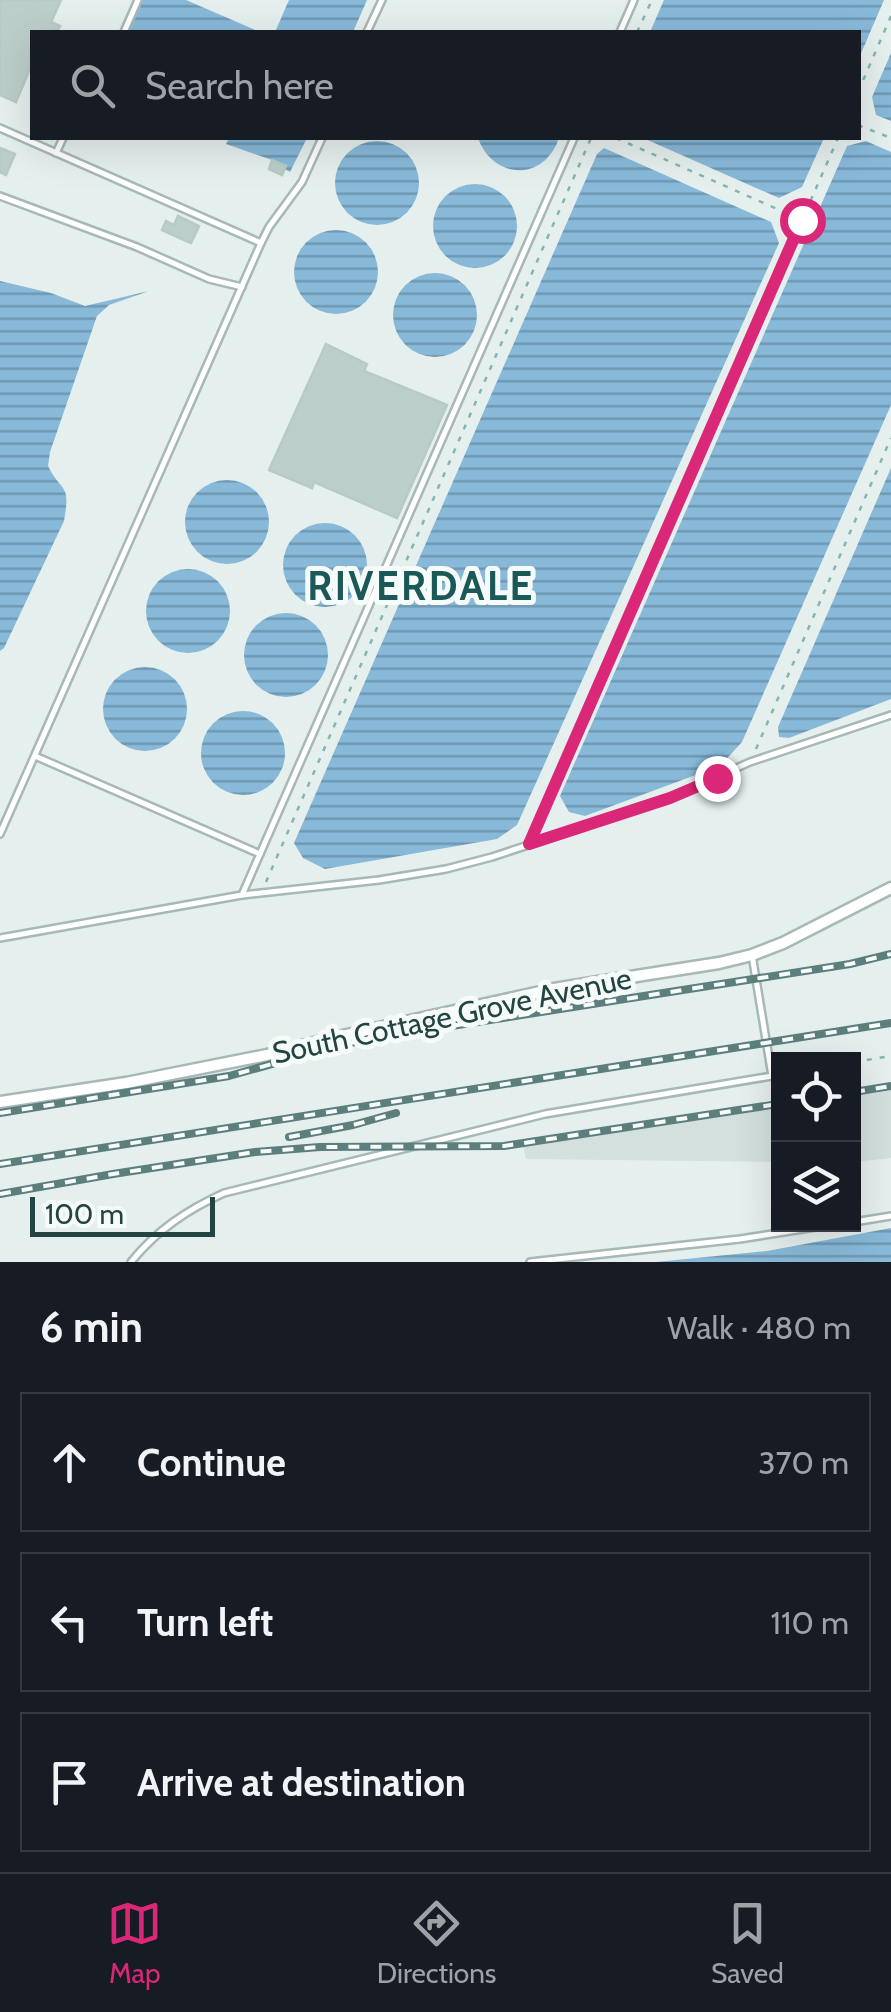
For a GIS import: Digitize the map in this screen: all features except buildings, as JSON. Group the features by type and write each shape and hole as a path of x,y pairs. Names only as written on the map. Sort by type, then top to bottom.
{"street":[{"name":"South Cottage Grove Avenue","path":"0,1102 267,1056 554,989 719,963 783,943 891,888"}],"lane":[{"path":"125,30 138,0"},
{"path":"369,30 382,0"},
{"path":"621,30 634,0"},
{"path":"0,128 261,243"},
{"path":"56,152 62,140"},
{"path":"0,834 261,243 302,182 321,140"},
{"path":"242,895 573,140"},
{"path":"0,196 210,279 242,286"},
{"path":"0,938 242,895 446,869 670,798 750,762 891,714"},
{"path":"35,756 260,854"},
{"path":"131,1262 171,1222 224,1194 529,1118 772,1076 752,955"},
{"path":"861,1221 891,1216"},
{"path":"530,1262 784,1232"}],"path":[{"path":"638,30 652,0"},
{"path":"861,85 891,16"},
{"path":"861,126 891,138"},
{"path":"261,893 590,140"},
{"path":"621,140 802,220"},
{"path":"529,844 837,140"},
{"path":"750,762 891,438"},
{"path":"861,1061 891,1056"}],"shaded area":[{"path":"891,1090 891,1158 861,1161 861,1095"},
{"path":"771,1109 771,1162 526,1159 523,1146"}],"water":[{"path":"143,0 186,0 255,30 129,30"},
{"path":"289,0 367,0 354,30 276,30"},
{"path":"664,0 884,0 861,53 861,30 651,30"},
{"path":"891,53 891,121 876,115 872,97"},
{"path":"228,140 306,140 290,172 286,165 226,144"},
{"path":"479,140 558,140 552,152 531,168 506,168 485,152"},
{"path":"648,140 823,140 802,187 779,198"},
{"path":"377,141 393,144 412,160 419,183 416,199 400,218 377,225 361,222 342,206 335,183 338,167 354,148"},
{"path":"866,141 891,152 891,405 742,742 720,766 585,816 569,812 560,796 847,146"},
{"path":"604,148 771,222 779,243 517,825 497,839 325,869 303,858 294,843 597,154"},
{"path":"475,184 498,191 510,203 517,226 510,249 498,261 475,268 452,261 440,249 433,226 440,203 452,191"},
{"path":"336,230 352,233 371,249 378,272 375,288 359,307 336,314 320,311 301,295 294,272 297,256 313,237"},
{"path":"435,273 458,280 470,292 477,315 470,338 458,350 435,357 412,350 400,338 393,315 400,292 412,280"},
{"path":"0,281 85,306 149,291 109,305 97,316 50,452 48,466 66,494 64,521 0,651"},
{"path":"891,468 891,699 789,738 779,737 778,727"},
{"path":"227,480 243,483 257,492 266,506 266,538 257,552 243,561 227,564 211,561 197,552 188,538 185,522 188,506 197,492 211,483"},
{"path":"325,523 348,530 360,542 367,565 360,588 348,600 325,607 302,600 290,588 283,565 290,542 302,530"},
{"path":"188,569 204,572 223,588 230,611 227,627 211,646 188,653 172,650 153,634 146,611 149,595 165,576"},
{"path":"286,613 309,620 321,632 328,655 321,678 309,690 286,697 263,690 251,678 244,655 251,632 263,620"},
{"path":"145,667 161,670 180,686 187,709 184,725 168,744 145,751 129,748 110,732 103,709 106,693 122,674"},
{"path":"243,711 259,714 273,723 282,737 282,769 273,783 259,792 243,795 227,792 213,783 204,769 201,753 204,737 213,723 227,714"},
{"path":"891,1228 891,1262 656,1262 767,1251"}],"railway":[{"path":"0,1113 229,1076 374,1038 850,964 891,954"},
{"path":"0,1164 891,1023"},
{"path":"861,1091 891,1086"},
{"path":"0,1194 255,1152 320,1147 504,1146 771,1105"},
{"path":"289,1137 396,1113"}],"district":[{"name":"RIVERDALE","path":"421,586"}],"route":[{"path":"717,778 670,798 529,844 802,220"}]}
